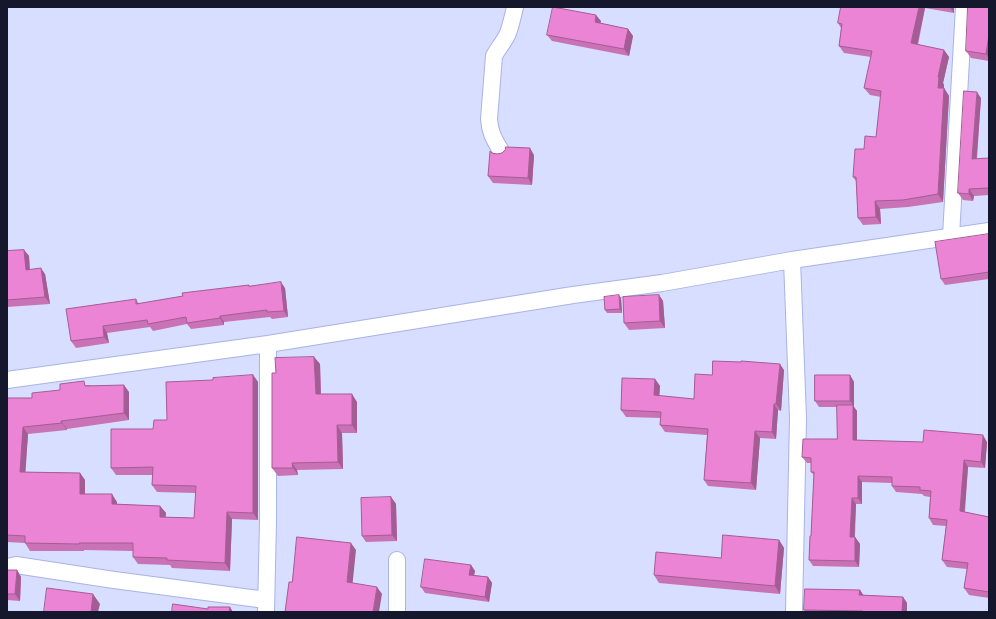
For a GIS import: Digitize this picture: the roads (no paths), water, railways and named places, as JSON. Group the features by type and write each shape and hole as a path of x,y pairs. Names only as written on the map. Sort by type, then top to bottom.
{"street":[{"path":"501,151 490,129 489,119 494,56 508,33 515,7"},
{"path":"951,236 964,7"},
{"path":"7,380 268,344 792,260 989,231"},
{"path":"792,260 798,418 794,612"},
{"path":"7,567 16,565 266,606 268,521 268,344"},
{"path":"7,390 50,374"},
{"path":"397,560 397,612"}]}
